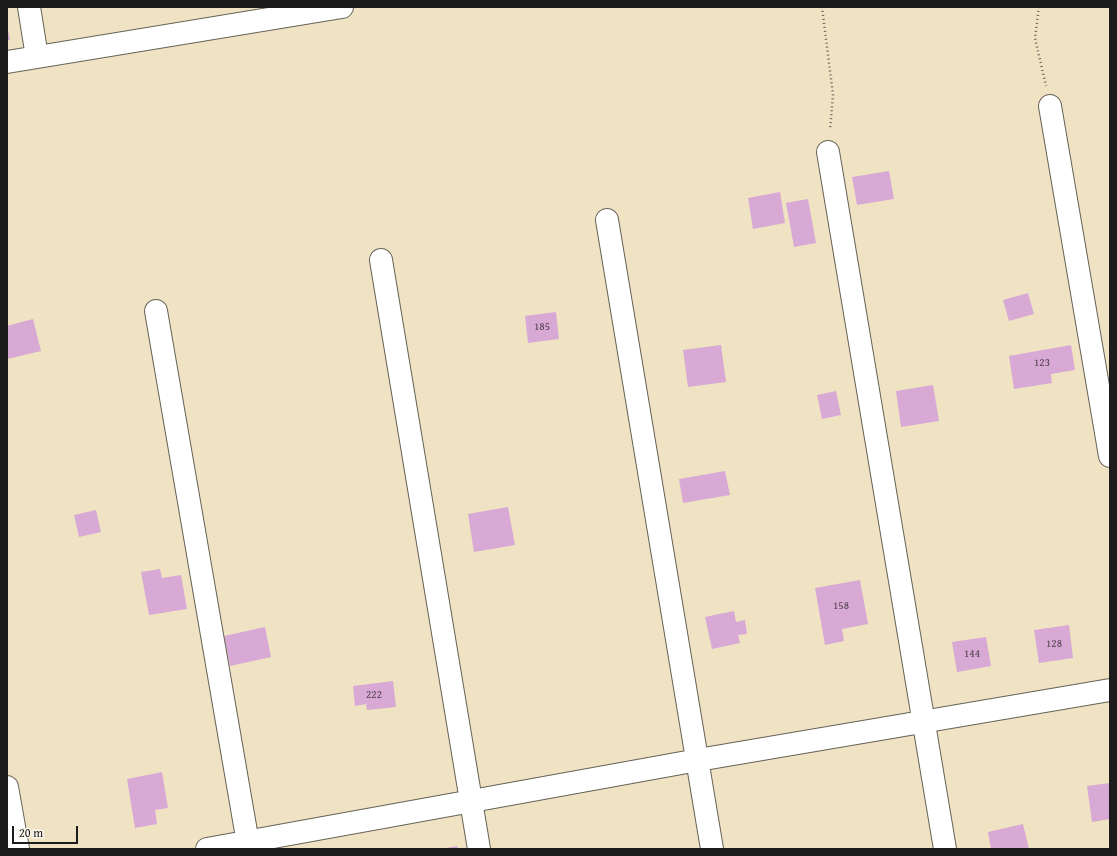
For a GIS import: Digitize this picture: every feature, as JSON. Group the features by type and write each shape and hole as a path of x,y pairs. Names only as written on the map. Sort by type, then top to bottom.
{"street":[{"path":"29,7 37,57"},
{"path":"7,62 332,8"},
{"path":"1050,106 1110,456"},
{"path":"828,152 945,849"},
{"path":"607,220 712,849"},
{"path":"381,260 479,849"},
{"path":"156,311 249,846"},
{"path":"208,849 249,846 472,801 698,760 1110,690"},
{"path":"7,787 18,849"}],"path":[{"path":"822,7 833,95 828,152"},
{"path":"1039,7 1035,38 1050,106"}],"building":[{"path":"7,25 10,40 7,40"},
{"path":"889,171 894,199 857,205 852,177"},
{"path":"780,192 785,223 753,229 748,198"},
{"path":"808,199 816,243 794,247 786,203"},
{"path":"1028,293 1034,314 1009,321 1003,300"},
{"path":"556,312 559,339 528,343 525,316"},
{"path":"33,319 41,351 7,359 7,326"},
{"path":"721,345 726,382 688,387 683,350"},
{"path":"1071,345 1075,370 1051,374 1052,383 1014,389 1009,356"},
{"path":"933,385 939,421 901,427 896,391"},
{"path":"836,391 841,415 822,419 817,395"},
{"path":"725,471 730,495 683,503 679,479"},
{"path":"508,507 515,545 474,552 468,514"},
{"path":"96,510 101,532 79,537 74,515"},
{"path":"160,569 162,578 181,575 187,609 149,615 141,572"},
{"path":"860,580 868,624 842,629 844,641 825,645 815,588"},
{"path":"734,611 736,622 745,620 747,634 738,635 740,643 712,649 705,617"},
{"path":"1069,625 1073,658 1039,663 1034,630"},
{"path":"265,627 271,657 230,666 224,636"},
{"path":"986,637 991,666 957,672 952,642"},
{"path":"393,681 396,707 367,710 366,704 355,706 353,686"},
{"path":"162,772 168,808 155,810 157,824 135,828 127,779"},
{"path":"1110,783 1110,819 1092,822 1087,786"},
{"path":"1023,824 1029,849 991,849 988,832"},
{"path":"457,846 458,849 446,849 446,848"}]}
